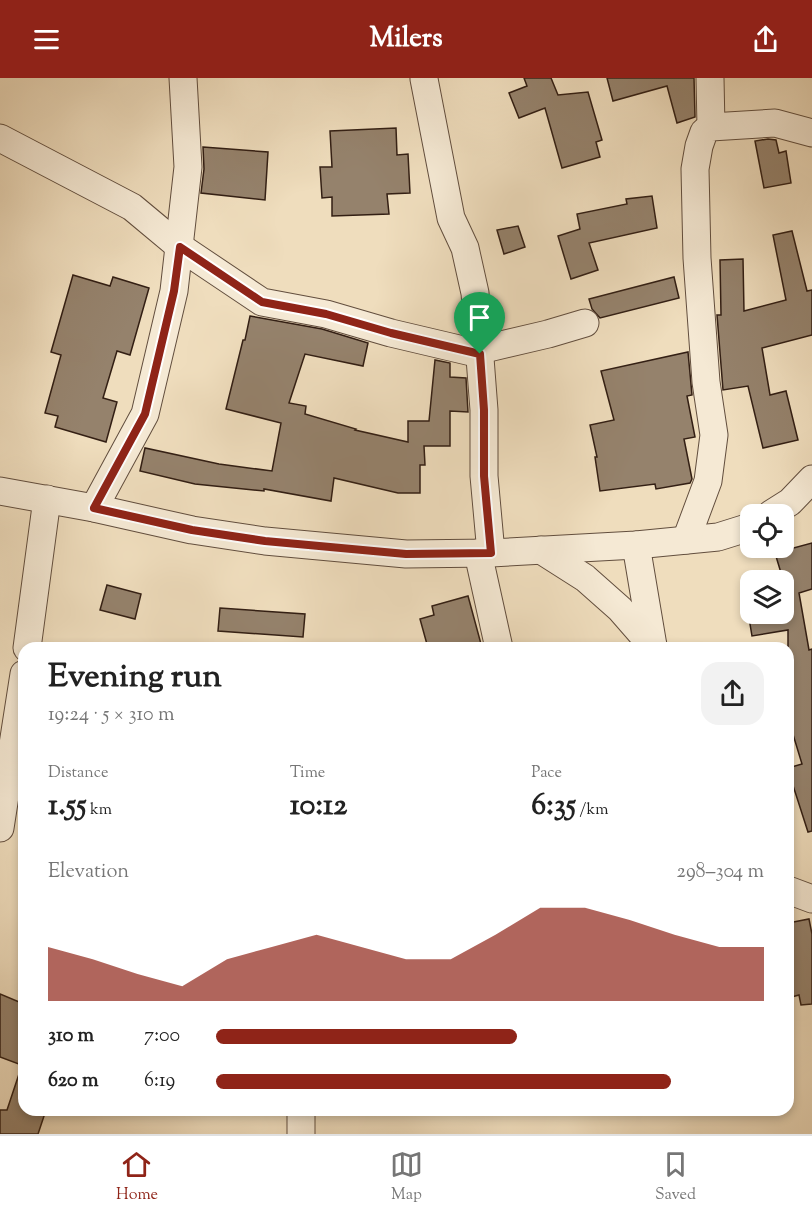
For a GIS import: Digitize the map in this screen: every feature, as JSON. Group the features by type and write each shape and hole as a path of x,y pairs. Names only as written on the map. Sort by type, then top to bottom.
{"street":[{"path":"94,508 145,414 174,291 188,167 183,78"},
{"path":"710,78 711,127"},
{"path":"424,79 451,218 465,248 475,293 484,410 484,553 498,642"},
{"path":"686,540 708,481 714,435 706,382 696,258 695,169 699,146 705,132 711,127 775,123 812,133"},
{"path":"0,138 132,207 180,247 262,302 326,314 391,333 480,352 585,323"},
{"path":"787,504 812,479"},
{"path":"0,491 94,508 192,530 265,541 406,554 484,553 636,545 718,537 740,530"},
{"path":"28,642 47,499"},
{"path":"636,545 653,642"},
{"path":"541,550 585,578 620,609 649,642"},
{"path":"9,825 18,734"},
{"path":"794,892 812,899"},
{"path":"301,1116 301,1134"}],"building":[{"path":"524,78 551,78 558,95 588,92 602,140 596,142 600,157 562,168 545,108 519,118 509,93 527,86"},
{"path":"607,78 694,78 695,117 677,123 667,86 613,101"},
{"path":"396,128 397,155 408,154 410,193 387,194 389,214 332,216 332,197 322,198 320,167 332,167 330,131"},
{"path":"776,140 779,153 786,151 791,183 764,188 755,141"},
{"path":"203,147 268,152 265,200 201,193 204,169"},
{"path":"652,196 657,228 589,243 598,270 571,279 558,236 580,229 577,214 627,204 626,199"},
{"path":"518,226 525,247 504,254 497,230"},
{"path":"792,231 807,291 812,290 812,335 762,348 770,395 786,391 798,440 763,448 748,386 723,390 717,315 721,315 720,260 743,259 744,311 786,300 773,235"},
{"path":"73,275 110,286 113,277 149,288 130,355 117,351 103,398 117,402 106,442 55,427 58,416 45,413 61,355 51,352"},
{"path":"674,277 679,298 600,318 592,309 589,299"},
{"path":"250,316 322,329 368,343 363,366 305,354 289,403 306,406 305,414 355,430 408,442 408,421 429,421 435,360 450,363 450,377 466,378 468,412 450,411 450,446 424,446 425,465 420,465 420,493 398,493 334,478 331,501 264,489 264,491 195,484 140,471 145,448 219,464 272,471 281,423 226,409"},
{"path":"688,352 692,395 687,396 695,437 684,439 692,479 690,483 656,489 655,484 600,491 595,457 597,457 590,425 614,420 601,371"},
{"path":"812,543 812,589 799,593 809,650 812,649 812,831 808,832 794,789 794,766 802,764 794,738 794,642 788,642 788,630 752,636 750,624 794,624 794,570 780,570 777,558 794,558 794,548"},
{"path":"107,585 141,594 135,619 100,610"},
{"path":"468,596 480,642 426,642 420,619 434,615 432,606"},
{"path":"220,608 305,614 303,637 218,631"},
{"path":"809,919 812,934 812,1004 801,1005 799,995 794,996 794,922"},
{"path":"0,994 18,1002 18,1064 0,1057"},
{"path":"18,1077 18,1116 44,1116 38,1134 0,1134 0,1110 7,1110"}],"route":[{"path":"180,247 262,302 326,314 391,333 480,354 484,410 484,476 491,553 406,554 265,541 192,530 94,508 145,414 174,291 180,247"}]}
